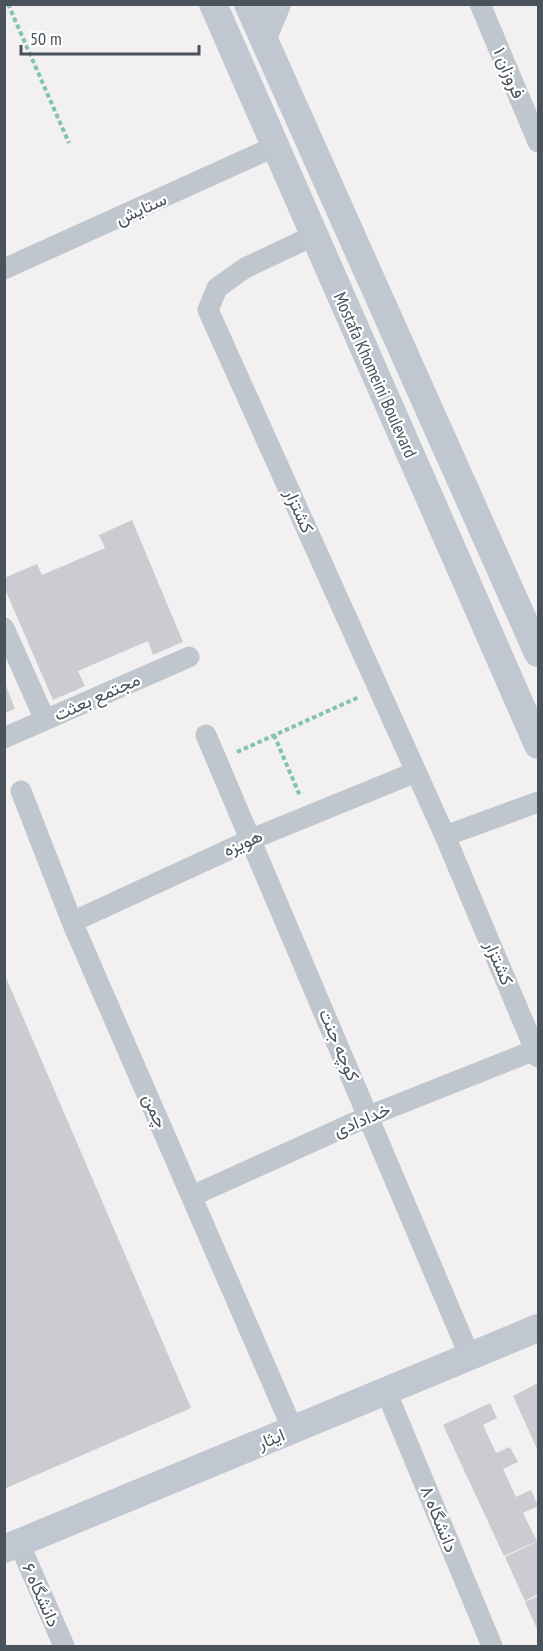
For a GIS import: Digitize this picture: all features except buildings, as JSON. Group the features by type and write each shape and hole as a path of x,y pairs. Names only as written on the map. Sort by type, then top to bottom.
{"main road":[{"name":"Mostafa Khomeini Boulevard","path":"213,4 538,745"},
{"name":"Mostafa Khomeini Boulevard","path":"248,4 538,652"},
{"path":"263,38 277,4"},
{"path":"512,592 538,619"},
{"name":"ایثار","path":"11,1546 538,1329"}],"street":[{"name":"فروزان ۱","path":"480,4 538,141"},
{"name":"ستایش","path":"4,269 276,146"},
{"name":"کشتزار","path":"315,235 245,268 217,288 208,310 445,836 537,1053"},
{"path":"4,628 45,720"},
{"name":"مجتمع بعثت","path":"4,738 189,657"},
{"name":"کوچه جنت","path":"207,735 470,1357"},
{"name":"هویزه","path":"72,922 252,838 416,772"},
{"name":"چمن","path":"21,791 72,922 293,1430"},
{"path":"445,836 538,802"},
{"name":"خدادادی","path":"192,1196 369,1116 537,1053"},
{"name":"دانشگاه ۸","path":"386,1391 492,1647"},
{"name":"دانشگاه ۶","path":"11,1546 64,1647"}],"path":[{"path":"8,4 69,143"},
{"path":"218,760 378,688"},
{"path":"274,735 308,816"}]}
